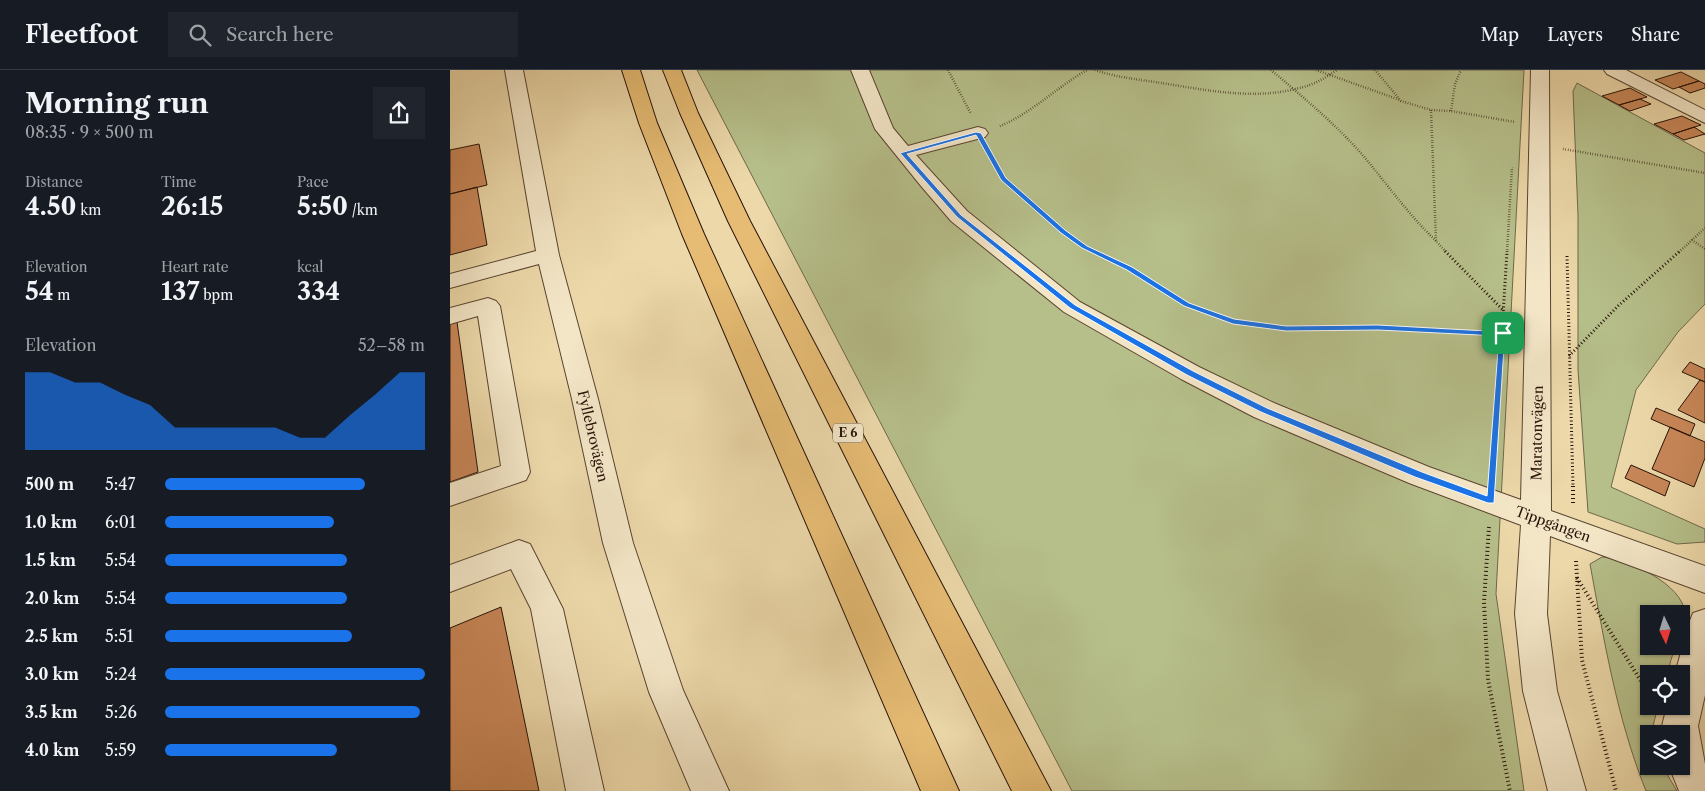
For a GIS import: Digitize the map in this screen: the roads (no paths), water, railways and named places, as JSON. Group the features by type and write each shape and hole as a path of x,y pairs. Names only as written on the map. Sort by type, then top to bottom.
{"highway":[{"path":"631,70 648,123 693,234 940,791"},
{"name":"E 6","path":"672,70 689,114 739,221 1032,791"}],"street":[{"name":"Fyllebrovägen","path":"514,70 548,255 585,399 618,543 666,692 710,791"},
{"name":"Tippgången","path":"860,70 884,128 903,153 959,216 1072,307 1190,373 1264,410 1418,475 1705,580"},
{"name":"Maratonvägen","path":"1540,70 1536,519 1531,614 1539,682 1567,791"},
{"path":"1613,70 1705,117"},
{"path":"903,153 978,133"},
{"path":"450,281 548,255"},
{"path":"450,316 488,306 516,472 450,494"},
{"path":"450,580 520,553 547,609 585,791"},
{"path":"1680,725 1705,623"},
{"path":"1690,770 1701,791"}]}
